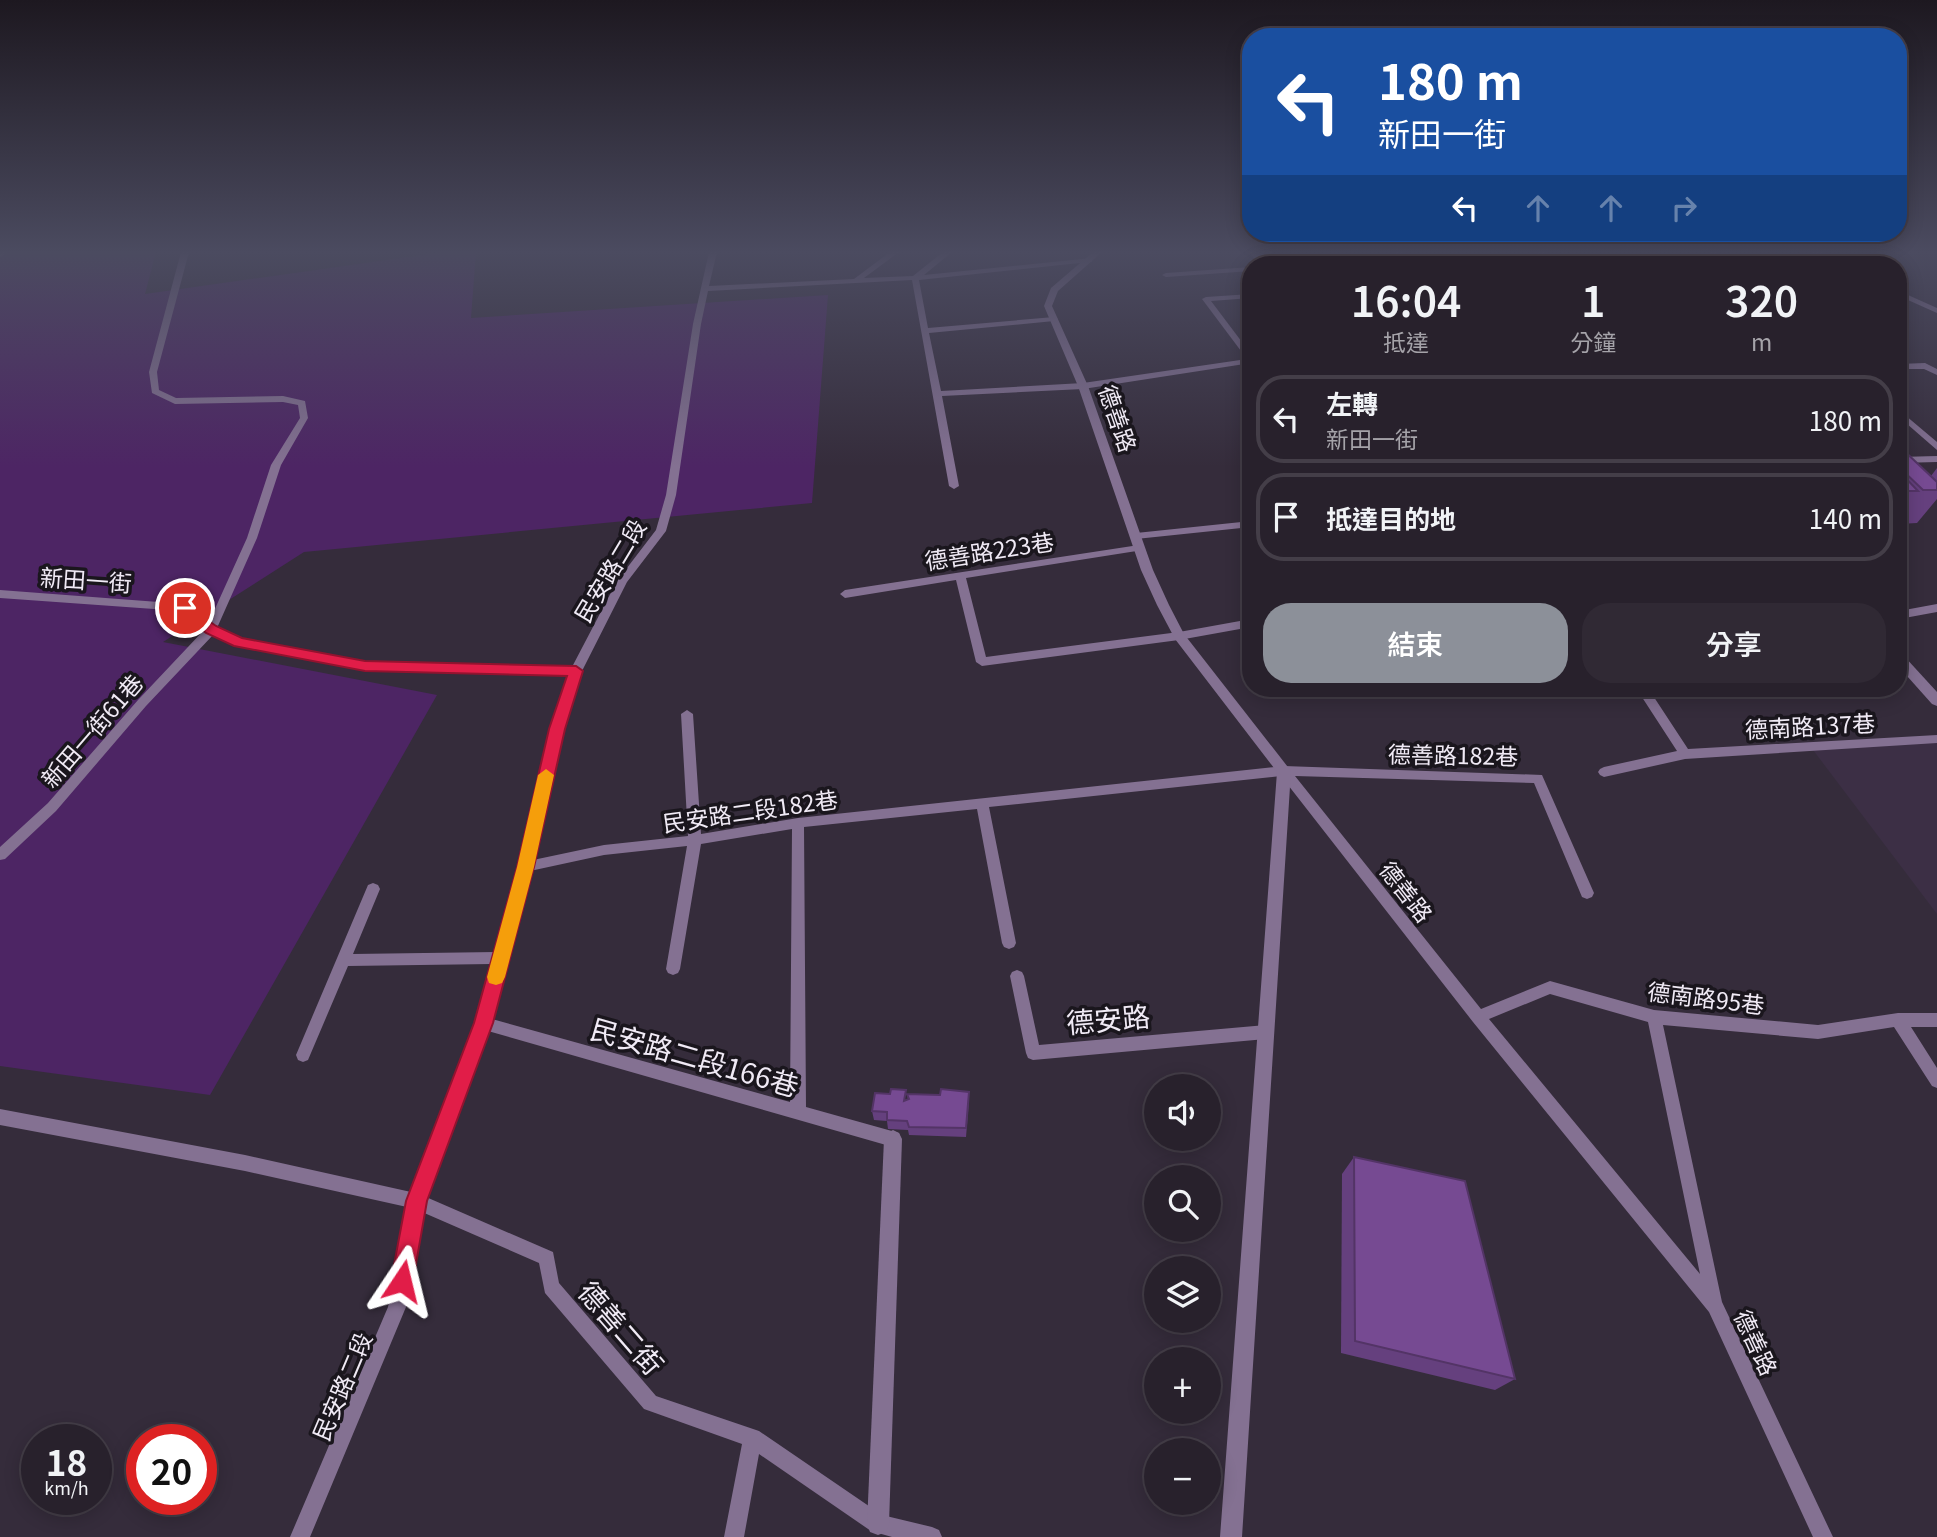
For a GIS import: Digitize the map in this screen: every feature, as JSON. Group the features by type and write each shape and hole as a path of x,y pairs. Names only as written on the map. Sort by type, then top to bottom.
{"street":[{"name":"德善路","path":"1056,324 1083,386 1147,570 1179,636 1284,771"},
{"path":"1907,668 1937,701"},
{"path":"1231,1537 1284,771"},
{"path":"878,1524 893,1139"}],"lane":[{"name":"新田一街61巷","path":"0,855 52,807 142,703 211,630 252,538 276,465 304,418 302,403 283,399 174,401 155,391 153,372 166,324"},
{"name":"民安路二段","path":"300,1537 397,1307 416,1201 484,1023 525,867 557,729 576,671 622,581 661,531 671,495 699,324"},
{"path":"924,324 954,486"},
{"path":"925,331 1003,324"},
{"path":"1224,324 1242,348"},
{"path":"937,394 1083,386 1242,361"},
{"path":"1907,367 1925,366 1937,372"},
{"path":"1907,419 1937,447"},
{"path":"1907,460 1937,459"},
{"name":"德善路223巷","path":"845,594 1242,525"},
{"path":"960,576 982,663 1242,625"},
{"name":"新田一街","path":"0,594 185,608 211,630 239,642 365,666 576,671"},
{"path":"1907,614 1937,608"},
{"path":"1648,697 1685,754"},
{"path":"673,969 695,840 687,714"},
{"name":"德南路137巷","path":"1604,772 1685,754 1937,739"},
{"name":"民安路二段182巷","path":"525,867 604,850 695,840 798,823 1284,771"},
{"name":"德善路182巷","path":"1284,771 1538,778 1587,893"},
{"name":"德善路","path":"1284,771 1478,1017 1715,1306 1823,1537"},
{"path":"982,803 1009,943"},
{"path":"798,823 798,1112"},
{"path":"303,1055 373,889"},
{"path":"344,960 501,958"},
{"name":"德安路","path":"1017,976 1033,1053 1266,1032"},
{"name":"德南路95巷","path":"1478,1017 1550,987 1654,1017 1818,1031 1898,1020 1937,1020"},
{"path":"1654,1017 1715,1306"},
{"path":"1898,1020 1937,1081"},
{"name":"民安路二段166巷","path":"484,1023 893,1139"},
{"name":"德善二街","path":"0,1117 245,1163 416,1201 547,1258 551,1287 650,1403 752,1438 878,1524 932,1537"},
{"path":"734,1537 752,1438"}],"shaded area":[{"path":"0,324 826,324 812,503 304,552 163,642 437,695 210,1095 0,1066"},
{"path":"1937,740 1937,914 1807,742"}],"building":[{"path":"1907,454 1937,482 1937,490 1923,490 1907,475"},
{"path":"1907,479 1918,491 1907,491"},
{"path":"891,1089 906,1090 904,1101 909,1099 907,1094 940,1095 941,1089 969,1092 966,1128 909,1127 907,1121 887,1120 887,1112 872,1111 875,1093 890,1094"},
{"path":"1354,1157 1465,1181 1515,1379 1355,1341"}],"slow traffic":[{"path":"496,977 546,775"}],"route":[{"path":"185,608 211,630 239,642 365,666 576,671 557,729 525,867 484,1023 416,1201 402,1281"}]}
